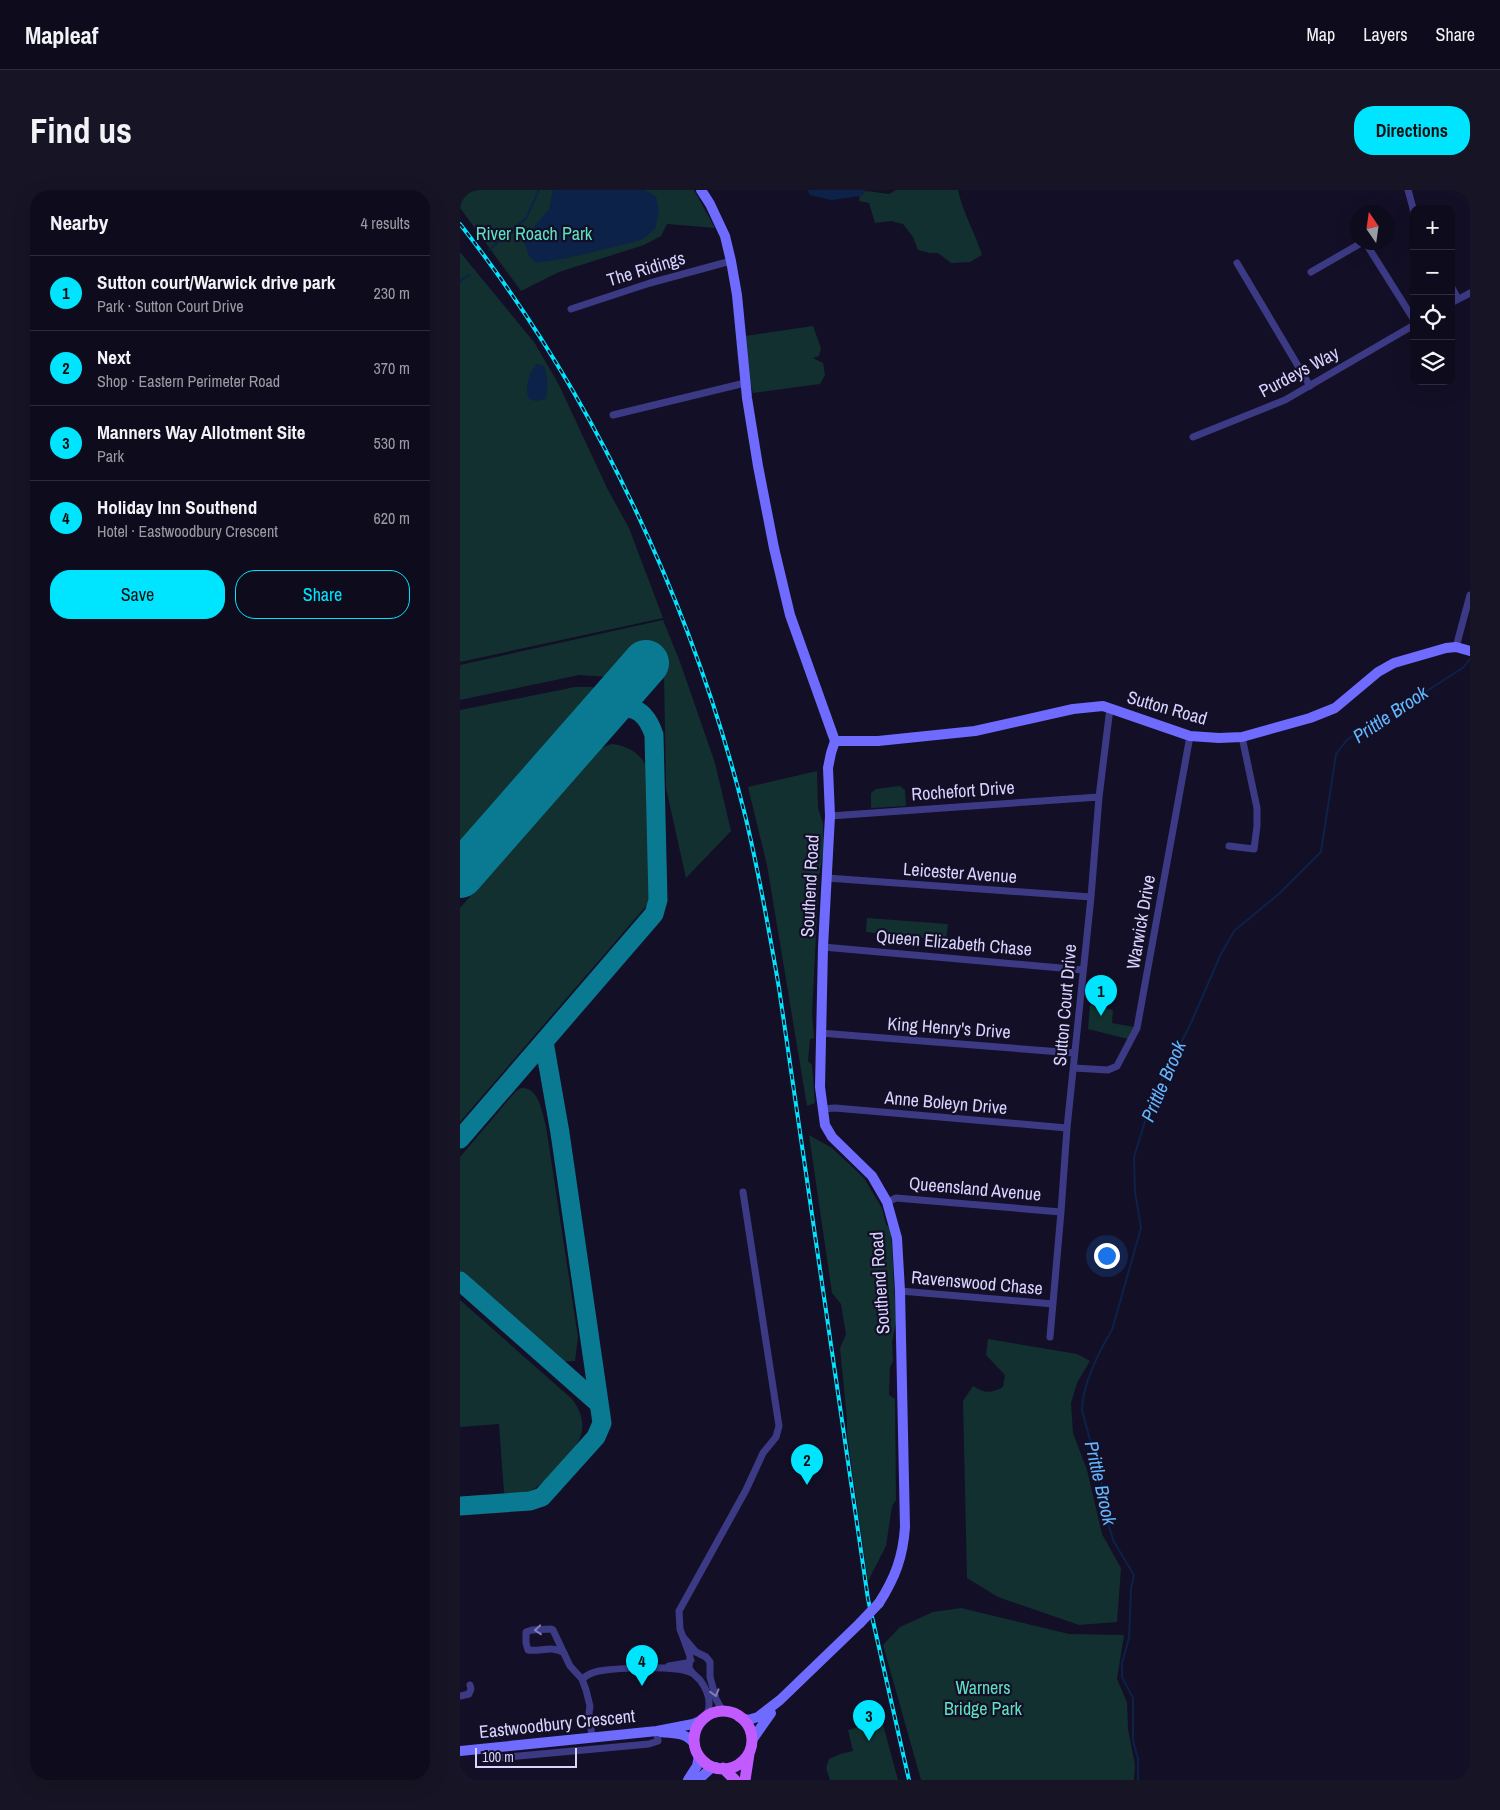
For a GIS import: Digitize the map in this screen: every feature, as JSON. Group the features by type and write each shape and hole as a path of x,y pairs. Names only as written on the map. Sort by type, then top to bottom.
{"main road":[{"path":"735,1780 730,1773 706,1764 697,1751 695,1733 703,1719 718,1712 727,1712 739,1717 748,1726 752,1740 745,1780"},
{"path":"720,1768 736,1766 743,1762 749,1752"}],"street":[{"path":"702,190 719,221 731,261 737,295 745,383 762,488 790,615 835,741"},
{"path":"1408,190 1412,205"},
{"path":"1311,272 1350,250"},
{"path":"1369,250 1410,314"},
{"name":"The Ridings","path":"571,309 650,283 731,261"},
{"path":"1237,263 1310,386"},
{"path":"1455,301 1470,294"},
{"name":"Purdeys Way","path":"1193,437 1285,400 1410,327"},
{"path":"613,415 745,383"},
{"path":"1456,647 1470,595"},
{"name":"Sutton Road","path":"835,741 878,740 975,731 1091,706 1110,708 1190,736 1219,738 1242,736 1310,718 1335,708 1378,672 1394,663 1420,654 1456,647 1469,651"},
{"name":"Sutton Court Drive","path":"1050,1337 1074,1053 1091,897 1099,797 1110,708"},
{"name":"Warwick Drive","path":"1074,1068 1108,1070 1117,1066 1137,1028 1190,736"},
{"path":"1229,846 1254,849 1257,826 1258,808 1242,736"},
{"name":"Southend Road","path":"780,1700 879,1603 889,1587 900,1559 905,1527 900,1291 896,1238 887,1202 872,1176 832,1137 825,1125 822,1110 820,1033 830,816 828,768 835,741"},
{"name":"Rochefort Drive","path":"830,816 1099,797"},
{"name":"Leicester Avenue","path":"827,878 1091,897"},
{"name":"Queen Elizabeth Chase","path":"823,947 1082,970"},
{"name":"King Henry's Drive","path":"820,1033 1074,1053"},
{"name":"Anne Boleyn Drive","path":"822,1110 835,1108 1067,1128"},
{"path":"703,1719 710,1709 709,1698 701,1682 690,1668 690,1654 681,1634 678,1620 681,1606 746,1490 765,1450 778,1435 779,1421 743,1192"},
{"name":"Queensland Avenue","path":"887,1202 896,1198 1061,1212"},
{"name":"Ravenswood Chase","path":"900,1291 1053,1304"},
{"path":"564,1653 554,1648 528,1650 526,1632 551,1629 564,1653 570,1666 583,1682 590,1706 589,1713 592,1733"},
{"path":"681,1634 694,1650 710,1662 710,1677 718,1703 722,1710 727,1712"},
{"path":"676,1664 684,1656 685,1645"},
{"path":"664,1668 690,1661 697,1656 703,1656"},
{"path":"583,1682 598,1671 664,1668 685,1670 699,1677 704,1676 710,1669"},
{"path":"739,1717 748,1720 755,1719 780,1700"},
{"path":"752,1740 780,1700"},
{"name":"Eastwoodbury Crescent","path":"460,1751 592,1733 657,1731 693,1724 703,1719"},
{"path":"487,1748 489,1756 494,1758 655,1744 658,1739 657,1731"},
{"name":"Eastwoodbury Crescent","path":"657,1731 685,1735 691,1739 697,1751"},
{"path":"688,1780 697,1766 697,1751"},
{"path":"698,1780 710,1769 720,1768"}],"green space":[{"name":"River Roach Park","path":"460,190 694,190 715,228 667,224 661,236 644,245 559,272 521,291 460,208"},
{"path":"896,190 958,190 982,255 970,262 951,263 938,253 918,250 913,237 903,224 891,221 875,223 869,203 859,201 860,193 867,191 889,194"},
{"path":"460,252 534,342 558,383 608,490 629,528 663,618 460,662"},
{"path":"813,326 821,348 819,356 813,358 823,363 825,375 820,384 753,393 750,383 745,336"},
{"path":"663,620 680,662 715,763 731,831 686,878 666,788 664,676 636,651 619,661 609,677 579,675 460,700 460,665"},
{"path":"575,687 592,687 600,690 460,851 460,710"},
{"path":"611,744 622,746 636,753 643,761 648,772 653,898 460,1122 460,908 601,748"},
{"path":"817,771 818,808 823,823 824,849 819,876 812,1013 814,1038 810,1039 808,1061 812,1065 815,1103 807,1106 767,865 748,787"},
{"path":"900,786 905,790 906,806 871,808 871,793 876,789"},
{"path":"867,918 948,924 946,940 866,932"},
{"path":"1090,1005 1113,1010 1112,1023 1134,1027 1128,1039 1088,1029"},
{"path":"521,1088 527,1089 536,1096 546,1126 578,1337 575,1361 558,1362 460,1275 460,1157 516,1091"},
{"path":"809,1135 832,1148 864,1178 882,1208 886,1224 891,1230 896,1321 892,1342 893,1361 890,1367 889,1395 895,1399 896,1500 892,1506 886,1546 868,1581 847,1434 840,1348 846,1334 841,1304 832,1293"},
{"path":"460,1300 572,1399 579,1412 582,1430 578,1443 543,1482 529,1492 513,1495 504,1493 499,1424 460,1427"},
{"path":"988,1339 1077,1354 1090,1361 1077,1383 1071,1403 1073,1433 1087,1470 1102,1534 1121,1568 1117,1622 1079,1625 998,1597 967,1578 963,1401 973,1386 988,1392 1003,1387 1005,1375 986,1355"},
{"name":"Warners Bridge Park","path":"961,1608 1069,1634 1124,1635 1117,1679 1127,1702 1128,1729 1135,1765 1134,1780 921,1780 883,1645 900,1627 933,1612"},
{"path":"882,1721 898,1780 830,1780 826,1768 829,1759 853,1751 848,1730"}],"water":[{"path":"553,190 644,190 656,196 659,213 655,229 643,239 633,242 568,258 536,263 529,256 523,240 549,209"},
{"path":"536,364 544,366 547,386 546,399 536,401 529,399 527,385 529,376"}],"waterway":[{"path":"489,250 526,218 539,190"},
{"path":"814,190 832,194 859,190"},
{"path":"460,281 469,275"},
{"name":"Prittle Brook","path":"1138,1780 1138,1759 1133,1740 1133,1698 1122,1677 1122,1663 1129,1638 1131,1589 1134,1575 1114,1542 1109,1527 1108,1507 1082,1410 1088,1380 1112,1330 1141,1228 1135,1192 1134,1157 1152,1099 1191,1023 1220,956 1234,931 1280,893 1321,852 1336,754 1346,741 1361,729 1396,711 1464,667 1470,659"}],"taxiway":[{"path":"460,1139 654,914 658,900 654,735 644,716 638,711 631,709 615,710 597,719"},
{"path":"460,1506 530,1501 542,1497 596,1437 602,1423 560,1133 544,1042"},
{"path":"460,1281 599,1404"}],"runway":[{"path":"460,875 646,663"}],"railway":[{"path":"460,224 509,290 554,359 595,431 633,504 667,580 697,658 723,736 750,836 779,988 868,1599 909,1780"}],"place":[{"name":"Sutton court/Warwick drive park","path":"1101,1016"},
{"name":"Next","path":"807,1485"},
{"name":"Holiday Inn Southend","path":"642,1686"},
{"name":"Manners Way Allotment Site","path":"869,1741"}]}
